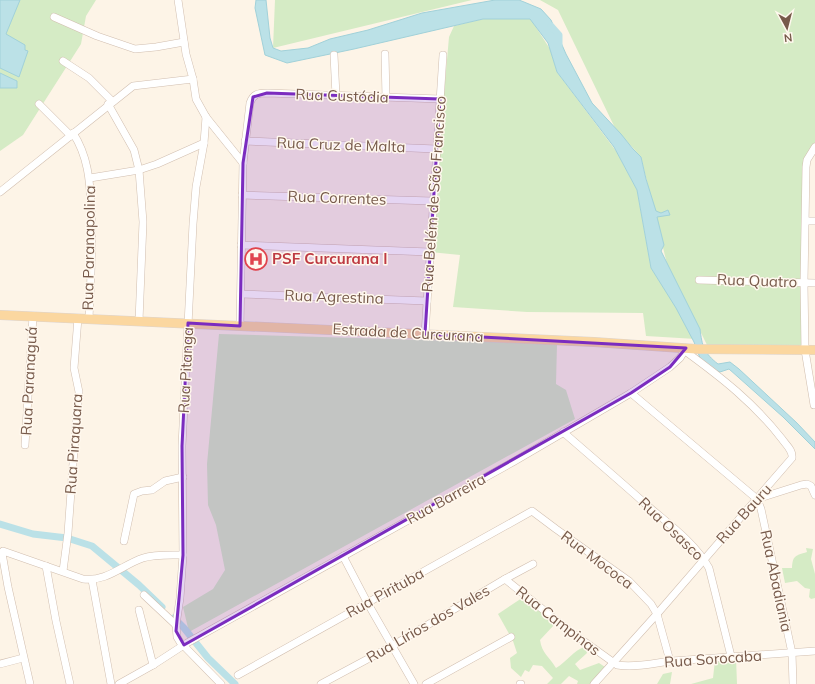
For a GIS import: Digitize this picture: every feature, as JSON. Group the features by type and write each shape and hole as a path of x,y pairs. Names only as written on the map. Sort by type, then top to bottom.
{"main road":[{"name":"Estrada de Curcurana","path":"0,315 594,342 689,349 815,350"}],"street":[{"path":"178,0 184,42 196,99 206,117 243,163"},
{"path":"54,17 97,36 134,49 184,42"},
{"path":"385,54 386,98"},
{"path":"334,55 336,96"},
{"name":"Rua Belém de São Francisco","path":"425,334 432,201 443,55"},
{"path":"63,61 89,78 110,102 134,150 139,170 143,222 139,321"},
{"path":"0,192 72,135 110,102 133,86 193,79"},
{"name":"Rua Custódia","path":"245,141 250,103 253,97 259,93 440,99"},
{"name":"Rua Paranapolina","path":"39,104 79,142 85,157 90,178 93,236 89,318"},
{"name":"Rua Pitanga","path":"176,625 180,598 183,555 182,446 188,323 196,194 204,143 206,117"},
{"path":"240,326 242,195 245,141"},
{"name":"Rua Cruz de Malta","path":"245,141 436,149"},
{"path":"90,178 139,170 157,164 204,143"},
{"path":"814,404 804,350 804,283 806,167 807,160 815,147"},
{"name":"Rua Correntes","path":"242,195 432,201"},
{"path":"806,221 815,221"},
{"path":"241,244 430,252"},
{"name":"Rua Quatro","path":"699,280 815,283"},
{"name":"Rua Agrestina","path":"241,294 427,300"},
{"name":"Rua Paranaguá","path":"25,445 33,316"},
{"name":"Rua Piraquara","path":"63,571 68,533 79,392 74,368 78,318"},
{"name":"Rua Barreira","path":"185,644 631,393 670,367 689,349"},
{"name":"Rua Bauru","path":"594,684 791,461 793,454 770,423 753,405 689,349"},
{"path":"631,393 757,499 807,484 811,486 815,495"},
{"name":"Rua Osasco","path":"563,432 677,531 704,559 709,568 731,656"},
{"path":"124,541 134,494 152,490 165,481 183,477"},
{"name":"Rua Abadiania","path":"757,499 761,509 792,653 793,684"},
{"name":"Rua Pirituba","path":"238,675 532,510"},
{"name":"Rua Mococa","path":"532,510 629,581 651,604 657,614 670,661"},
{"path":"30,684 8,588 2,553 3,551 83,579 92,580 117,572 145,558 183,555"},
{"path":"343,556 367,602 414,684"},
{"name":"Rua Lírios dos Vales","path":"322,684 392,646 504,579 534,564"},
{"path":"46,566 70,684"},
{"name":"Rua Campinas","path":"504,579 613,662"},
{"path":"92,580 111,684"},
{"path":"144,595 176,625 177,637 221,684"},
{"path":"139,610 153,665"},
{"path":"426,684 511,637"},
{"path":"118,684 153,665 185,644"},
{"name":"Rua Sorocaba","path":"613,662 617,665 624,666 731,656 815,651"},
{"path":"0,664 24,658"}],"highlighted area":[{"path":"267,93 440,99 425,334 686,348 670,367 631,393 184,645 176,631 183,555 182,446 188,323 240,326 243,163 253,97"}],"green space":[{"path":"0,0 96,0 86,16 81,44 23,135 0,151"},
{"path":"275,0 472,0 273,48"},
{"path":"540,0 815,0 815,144 805,160 805,345 707,345 667,264 641,157 615,128 558,10"},
{"path":"530,18 550,49 557,72 616,151 637,190 651,268 696,339 646,336 643,313 527,312 453,307 460,255 430,252 449,37 454,26 483,19"},
{"path":"219,334 557,344 556,384 566,390 575,419 189,632 183,607 213,589 225,570 216,525 208,505 207,464"},
{"path":"806,548 813,549 811,559 815,574 815,598 811,599 809,597 810,589 805,588 797,581 785,583 782,568 792,568 794,558 797,555 807,552"},
{"path":"522,598 543,612 554,625 540,640 544,652 556,668 573,653 585,647 587,653 575,664 580,670 599,663 605,667 591,684 577,684 578,681 569,676 561,684 547,684 553,678 542,666 533,665 529,672 525,670 521,677 511,668 510,658 517,653 513,641 498,614"},
{"path":"736,658 737,684 691,684 713,678 715,660"},
{"path":"672,672 670,684 657,684 663,674"}],"water":[{"path":"0,0 20,0 6,34 25,45 25,50 28,51 19,77 0,68"},
{"path":"256,0 266,0 270,38 273,48 281,51 308,48 330,39 368,30 422,13 495,0 519,0 541,9 551,20 566,54 592,103 641,157 656,211 661,213 668,210 670,215 657,217 664,245 661,251 700,329 704,349 718,364 730,362 739,369 797,423 815,442 815,449 783,417 729,369 720,372 710,368 700,358 694,342 676,308 651,268 637,190 614,147 557,72 548,43 530,19 483,19 287,63 265,55 255,8"},
{"path":"0,73 17,81 17,88 0,88"}],"waterway":[{"path":"551,26 559,35 559,46"},
{"path":"0,524 33,534 67,538 92,546 139,585 162,607"},
{"path":"174,618 208,658 235,684"}],"place":[{"name":"PSF Curcurana I","path":"256,259"}]}
